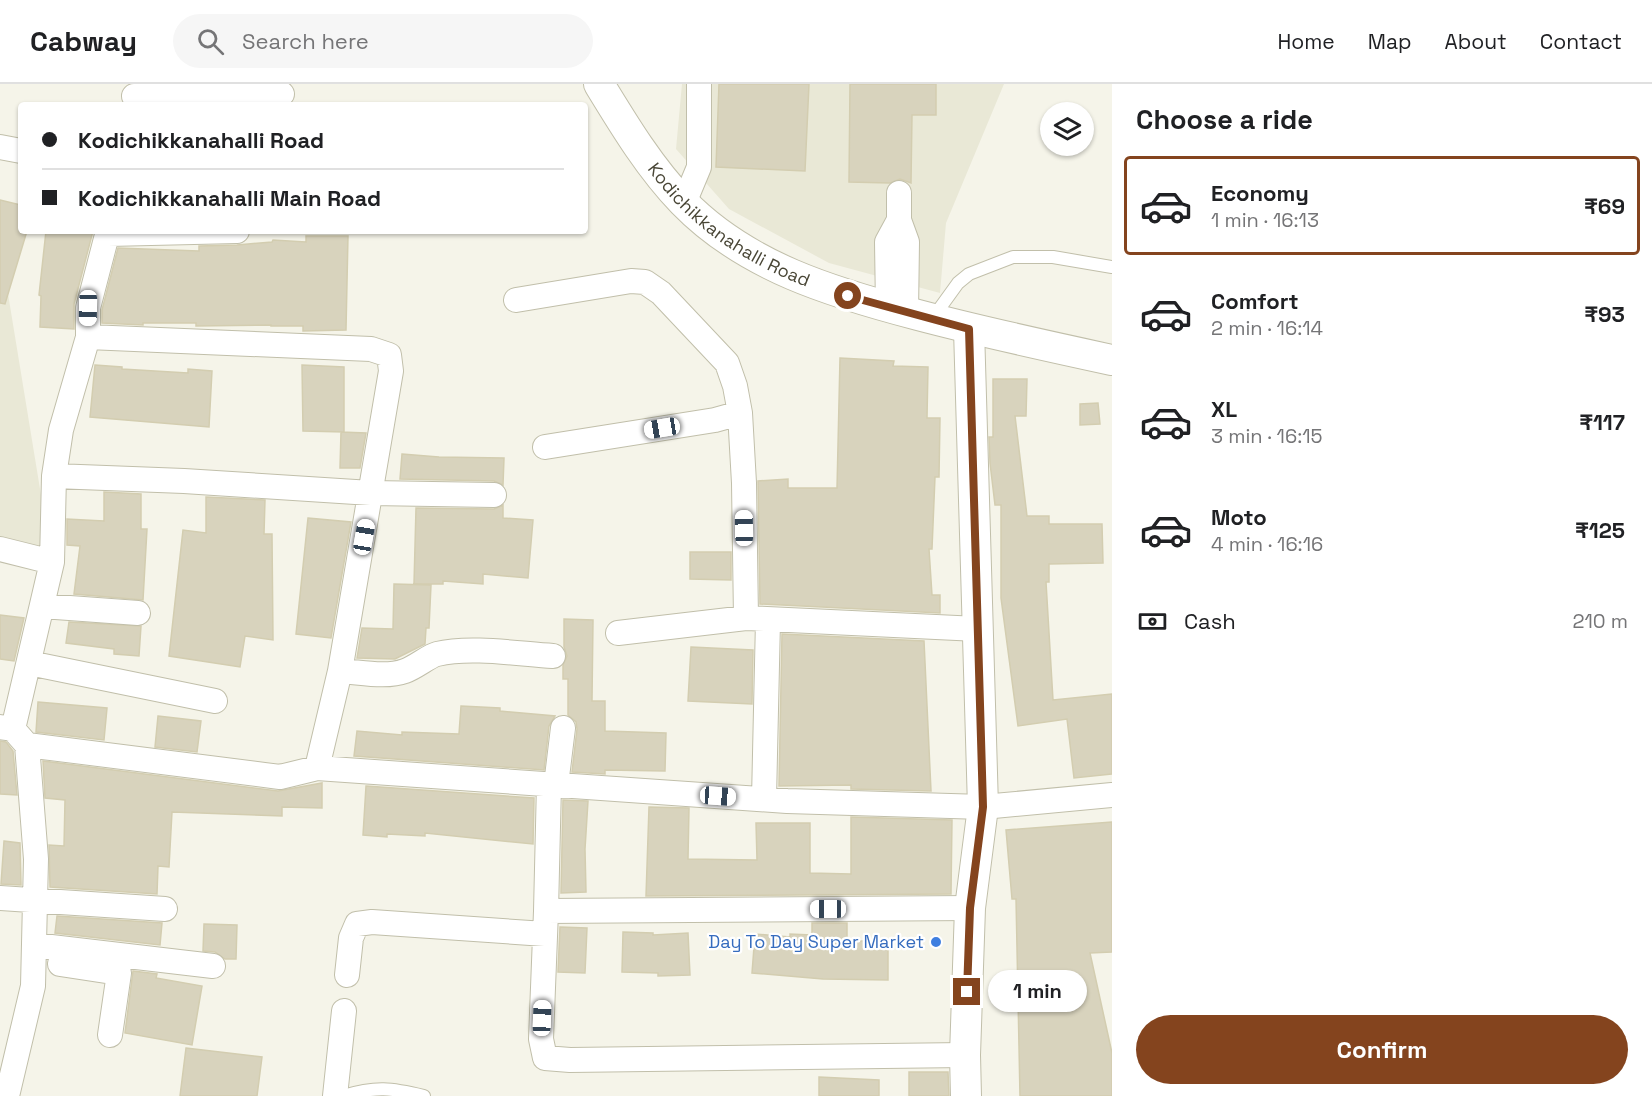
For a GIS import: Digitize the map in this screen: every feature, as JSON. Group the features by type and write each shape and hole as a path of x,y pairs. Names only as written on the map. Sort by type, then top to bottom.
{"street":[{"name":"Kodichikkanahalli Road","path":"600,84 645,154 684,203 746,252 772,266 848,296 969,329 1112,360"},
{"path":"684,203 699,167 699,84"},
{"path":"134,95 282,94"},
{"path":"0,147 18,150"},
{"path":"899,194 899,220 907,242 909,312"},
{"path":"9,1096 33,986 36,859 13,734 52,562 54,476 61,430 88,337 88,308 108,234"},
{"path":"516,300 631,281 645,282 661,293 727,363 735,386 740,414 757,619 764,799"},
{"path":"966,1096 964,1055 970,908 983,807 969,329"},
{"path":"88,337 371,350 389,356 391,372 372,493 340,671 317,768"},
{"path":"545,447 740,414"},
{"path":"54,476 184,481 372,493 494,495"},
{"path":"0,549 52,562"},
{"path":"42,606 138,613"},
{"path":"618,633 757,619 978,629"},
{"path":"340,671 382,674 402,672 421,665 436,654 475,651 553,656"},
{"path":"29,663 215,701"},
{"path":"563,728 552,785 541,1039 545,1058 570,1060 964,1055"},
{"path":"13,734 280,777 317,768 764,799 983,807 1112,795"},
{"path":"0,898 165,909"},
{"path":"347,975 351,938 357,924 372,922 545,923 970,908"},
{"path":"34,953 213,966"},
{"path":"34,953 120,973 110,1035"},
{"path":"335,1096 344,1011"}],"lane":[{"path":"909,312 969,274 1013,257 1053,257 1112,267"},
{"path":"343,1096 366,1089 395,1089 424,1096"}],"shaded area":[{"path":"682,84 1004,84 946,223 940,293 829,263 729,209 676,149"},
{"path":"0,245 52,562 0,556"}],"building":[{"path":"719,84 809,84 805,171 716,167"},
{"path":"850,84 936,84 936,115 912,115 911,183 900,179 890,183 849,182"},
{"path":"0,200 18,204 18,234 26,234 5,304 0,303"},
{"path":"46,234 92,234 74,304 74,329 40,327 41,296 39,295"},
{"path":"306,236 348,236 346,330 303,331 303,326 271,325 196,326 196,323 143,323 143,325 102,323 102,310 118,248 199,251 199,246 237,245 272,242 273,240 306,242"},
{"path":"840,358 894,361 893,366 928,367 927,418 940,418 939,477 935,477 932,549 929,549 932,595 940,595 940,613 760,604 758,481 788,479 788,488 837,488"},
{"path":"95,365 188,373 188,369 212,371 209,427 90,417"},
{"path":"302,365 344,367 344,432 303,431"},
{"path":"993,379 1027,379 1026,416 1015,416 1027,516 1049,516 1049,524 1102,524 1103,563 1049,564 1049,582 1046,582 1053,700 1112,694 1112,774 1074,778 1067,719 1018,726 1001,598 1001,505 995,505 990,463 989,437 993,437"},
{"path":"1098,403 1100,424 1080,425 1080,404"},
{"path":"341,432 366,433 360,468 340,468"},
{"path":"402,454 504,458 503,485 494,481 400,479"},
{"path":"104,492 141,494 141,529 147,529 143,600 74,594 80,546 67,545 67,519 104,521"},
{"path":"206,497 265,500 264,534 272,534 273,640 245,636 240,667 169,656 183,530 206,533"},
{"path":"503,505 503,518 533,520 528,578 483,574 483,584 443,581 443,584 414,584 416,508 494,509"},
{"path":"308,518 351,522 331,638 296,634"},
{"path":"690,552 731,552 731,580 690,579"},
{"path":"394,584 431,585 429,628 426,628 425,644 395,659 357,658 362,628 393,629"},
{"path":"0,615 24,618 14,661 0,659"},
{"path":"564,619 593,620 592,701 605,701 605,731 666,733 665,771 605,770 605,774 572,772 577,729 576,722 568,715 568,679 563,679 563,665 567,656 564,647"},
{"path":"69,622 141,626 139,656 114,654 114,649 66,643"},
{"path":"782,634 924,641 931,791 851,789 851,785 779,786"},
{"path":"691,647 753,650 752,704 688,701"},
{"path":"38,702 107,708 104,740 36,732"},
{"path":"461,706 500,708 500,711 555,716 549,726 544,770 354,756 357,731 402,735 402,732 459,734"},
{"path":"158,716 201,721 197,752 155,747"},
{"path":"0,741 6,742 13,751 17,795 0,794"},
{"path":"43,761 278,791 322,783 322,808 282,807 282,816 172,812 169,867 158,866 157,894 50,887 49,845 64,846 65,800 45,798"},
{"path":"366,786 534,798 533,844 425,833 425,836 363,835"},
{"path":"563,800 588,801 585,849 586,892 561,893"},
{"path":"649,807 689,808 688,859 757,860 756,823 810,823 810,873 851,874 851,817 952,820 951,894 646,896"},
{"path":"1112,822 1112,952 1090,953 1112,1053 1112,1096 1020,1096 1016,899 1012,899 1006,830"},
{"path":"4,841 20,843 21,885 1,884"},
{"path":"57,916 162,923 160,945 55,933"},
{"path":"812,923 847,923 847,941 888,941 888,980 823,979 752,973 755,934 790,937 790,934 812,935"},
{"path":"204,924 237,925 236,959 225,959 215,952 203,951"},
{"path":"560,927 587,928 585,973 558,972"},
{"path":"623,932 653,933 653,935 688,933 690,975 658,976 658,973 622,972"},
{"path":"133,971 157,974 156,978 202,986 192,1045 125,1033"},
{"path":"186,1048 262,1057 257,1096 180,1096"},
{"path":"909,1072 948,1072 949,1096 909,1096"},
{"path":"819,1077 879,1080 879,1096 819,1096"}],"place":[{"name":"Day To Day Super Market","path":"936,942"}],"route":[{"path":"848,296 969,329 983,807 970,908 967,992"}]}
